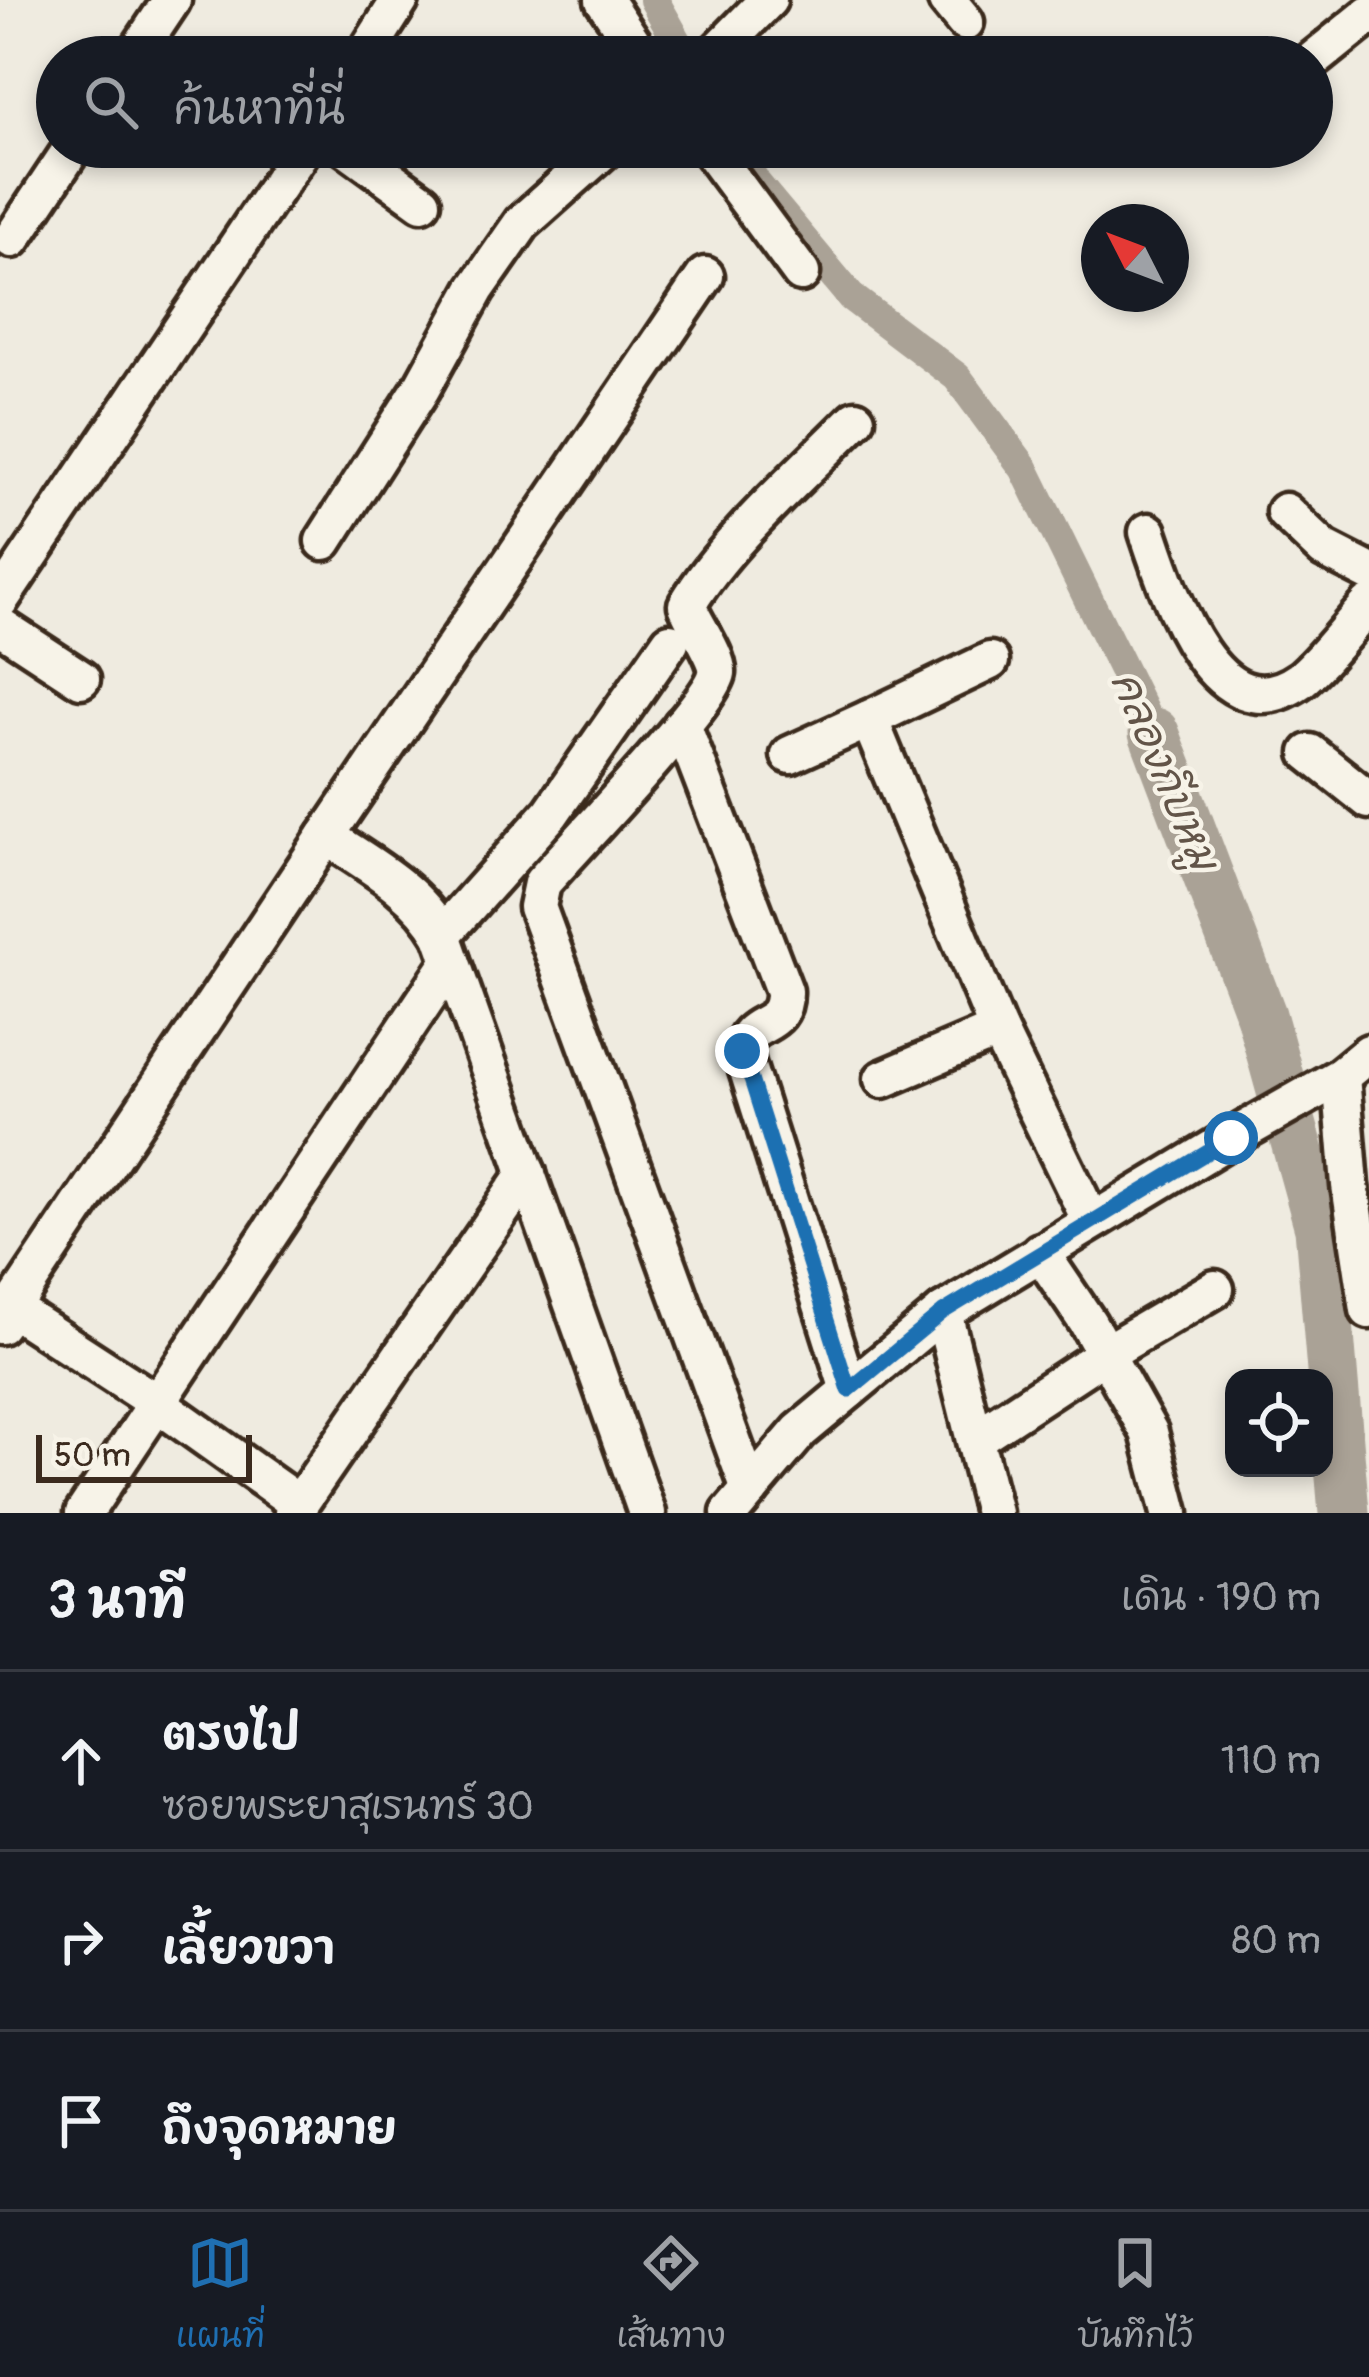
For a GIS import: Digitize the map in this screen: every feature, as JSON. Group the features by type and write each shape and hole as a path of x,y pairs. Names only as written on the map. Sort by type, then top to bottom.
{"street":[{"path":"148,36 172,0"},
{"path":"380,36 400,0"},
{"path":"604,0 628,36"},
{"path":"733,36 768,0"},
{"path":"1333,44 1369,15"},
{"path":"12,238 60,168"},
{"path":"0,600 290,168"},
{"path":"375,168 422,202"},
{"path":"324,541 421,389 476,290 522,224 584,168"},
{"path":"724,168 801,273"},
{"path":"526,1173 296,1508 157,1403 6,1316 705,276"},
{"path":"740,1502 536,907 542,883 682,725 717,677 716,660 694,626 687,604 735,542 856,419"},
{"path":"1285,512 1324,549 1369,572"},
{"path":"1148,532 1173,605 1202,656 1240,690 1270,695 1301,679 1369,605"},
{"path":"0,626 81,679"},
{"path":"84,1513 447,948 551,813 670,642"},
{"path":"790,755 990,661"},
{"path":"869,719 998,1030 1091,1221"},
{"path":"682,725 784,991 780,1015 755,1029 742,1051 849,1390"},
{"path":"1310,753 1369,800"},
{"path":"326,836 398,883 431,915 447,948 647,1513"},
{"path":"883,1078 998,1030"},
{"path":"740,1502 800,1431 943,1312 1344,1071 1350,1185 1369,1310"},
{"path":"1040,1252 1106,1353 1149,1432 1170,1513"},
{"path":"975,1439 1215,1289"},
{"path":"943,1312 993,1513"}],"waterway":[{"name":"คลองกีบหมู","path":"654,0 674,36"},
{"name":"คลองกีบหมู","path":"748,168 851,297 957,377 1024,468 1154,733"},
{"name":"คลองกีบหมู","path":"1154,733 1261,1015 1320,1228 1344,1513"}],"route":[{"path":"742,1051 849,1390 943,1312 1231,1138"}]}
